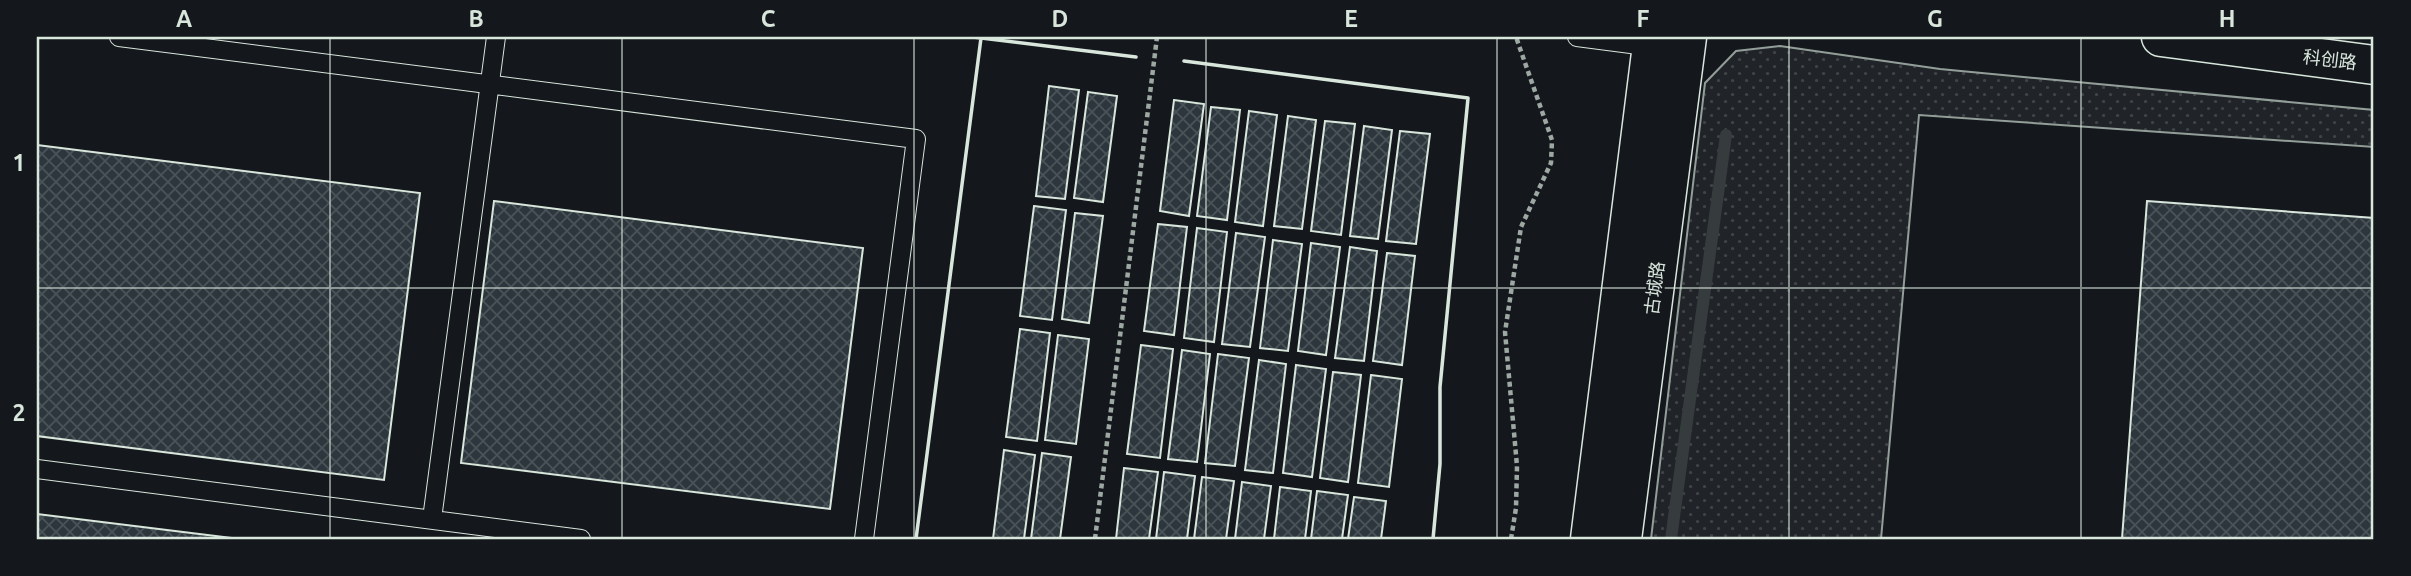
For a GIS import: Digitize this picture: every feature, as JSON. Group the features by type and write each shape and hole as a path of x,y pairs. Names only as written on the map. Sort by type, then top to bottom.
{"main road":[{"name":"科创路","path":"2161,37 2374,65"},
{"name":"古城路","path":"1590,539 1669,43"},
{"name":"古城路","path":"1622,539 1669,43"}],"lane":[{"path":"118,37 916,139 864,539"},
{"path":"432,519 496,37"},
{"path":"1577,37 1669,43"},
{"path":"37,469 581,539"}],"path":[{"path":"1095,539 1157,37"},
{"path":"1511,539 1516,508 1517,466 1515,417 1505,343 1507,308 1521,227 1550,163 1552,140 1516,37"}],"shaded area":[{"path":"1780,46 1940,69 2374,110 2374,147 1919,115 1881,539 1651,539 1705,83 1736,51"}],"building":[{"path":"1049,86 1079,90 1065,199 1036,196"},
{"path":"1088,92 1117,96 1103,202 1074,198"},
{"path":"1174,100 1204,104 1189,216 1160,211"},
{"path":"1211,107 1240,110 1227,220 1197,216"},
{"path":"1249,111 1277,115 1263,226 1235,222"},
{"path":"1288,116 1316,120 1302,229 1274,226"},
{"path":"1325,121 1355,124 1341,235 1311,231"},
{"path":"1364,126 1392,130 1378,239 1350,236"},
{"path":"1400,131 1430,134 1416,244 1386,241"},
{"path":"37,145 420,193 384,480 37,436"},
{"path":"494,201 863,248 830,509 461,463"},
{"path":"2147,201 2374,218 2374,539 2122,539"},
{"path":"1034,206 1066,210 1052,320 1020,316"},
{"path":"1075,213 1103,216 1089,323 1062,319"},
{"path":"1158,224 1187,227 1174,335 1144,331"},
{"path":"1197,228 1227,232 1214,342 1184,338"},
{"path":"1236,233 1265,237 1250,347 1222,344"},
{"path":"1273,240 1302,244 1288,351 1260,348"},
{"path":"1311,243 1340,247 1326,355 1298,351"},
{"path":"1350,247 1377,251 1364,361 1335,358"},
{"path":"1387,253 1415,256 1402,365 1373,361"},
{"path":"1020,329 1050,333 1037,441 1006,437"},
{"path":"1058,335 1089,339 1076,444 1045,440"},
{"path":"1141,345 1173,349 1160,458 1127,454"},
{"path":"1182,350 1210,354 1197,462 1168,459"},
{"path":"1218,354 1249,358 1235,466 1205,463"},
{"path":"1259,360 1286,364 1273,473 1245,470"},
{"path":"1296,365 1326,369 1312,477 1283,473"},
{"path":"1333,372 1361,375 1348,482 1320,478"},
{"path":"1371,375 1402,379 1389,487 1358,483"},
{"path":"1004,450 1035,455 1024,539 993,539"},
{"path":"1042,453 1071,457 1060,539 1031,539"},
{"path":"1124,468 1158,472 1149,539 1116,539"},
{"path":"1164,472 1195,476 1187,539 1156,539"},
{"path":"1202,477 1234,481 1226,539 1194,539"},
{"path":"1242,482 1271,486 1264,539 1235,539"},
{"path":"1280,487 1311,491 1305,539 1274,539"},
{"path":"1317,491 1348,495 1342,539 1311,539"},
{"path":"1354,497 1386,501 1381,539 1348,539"},
{"path":"37,514 240,539 37,539"}],"waterway":[{"path":"1671,539 1726,135"}],"wall":[{"path":"973,37 1136,57"},
{"path":"916,539 981,38"},
{"path":"1184,61 1468,98 1440,387 1440,464 1433,539"}]}
